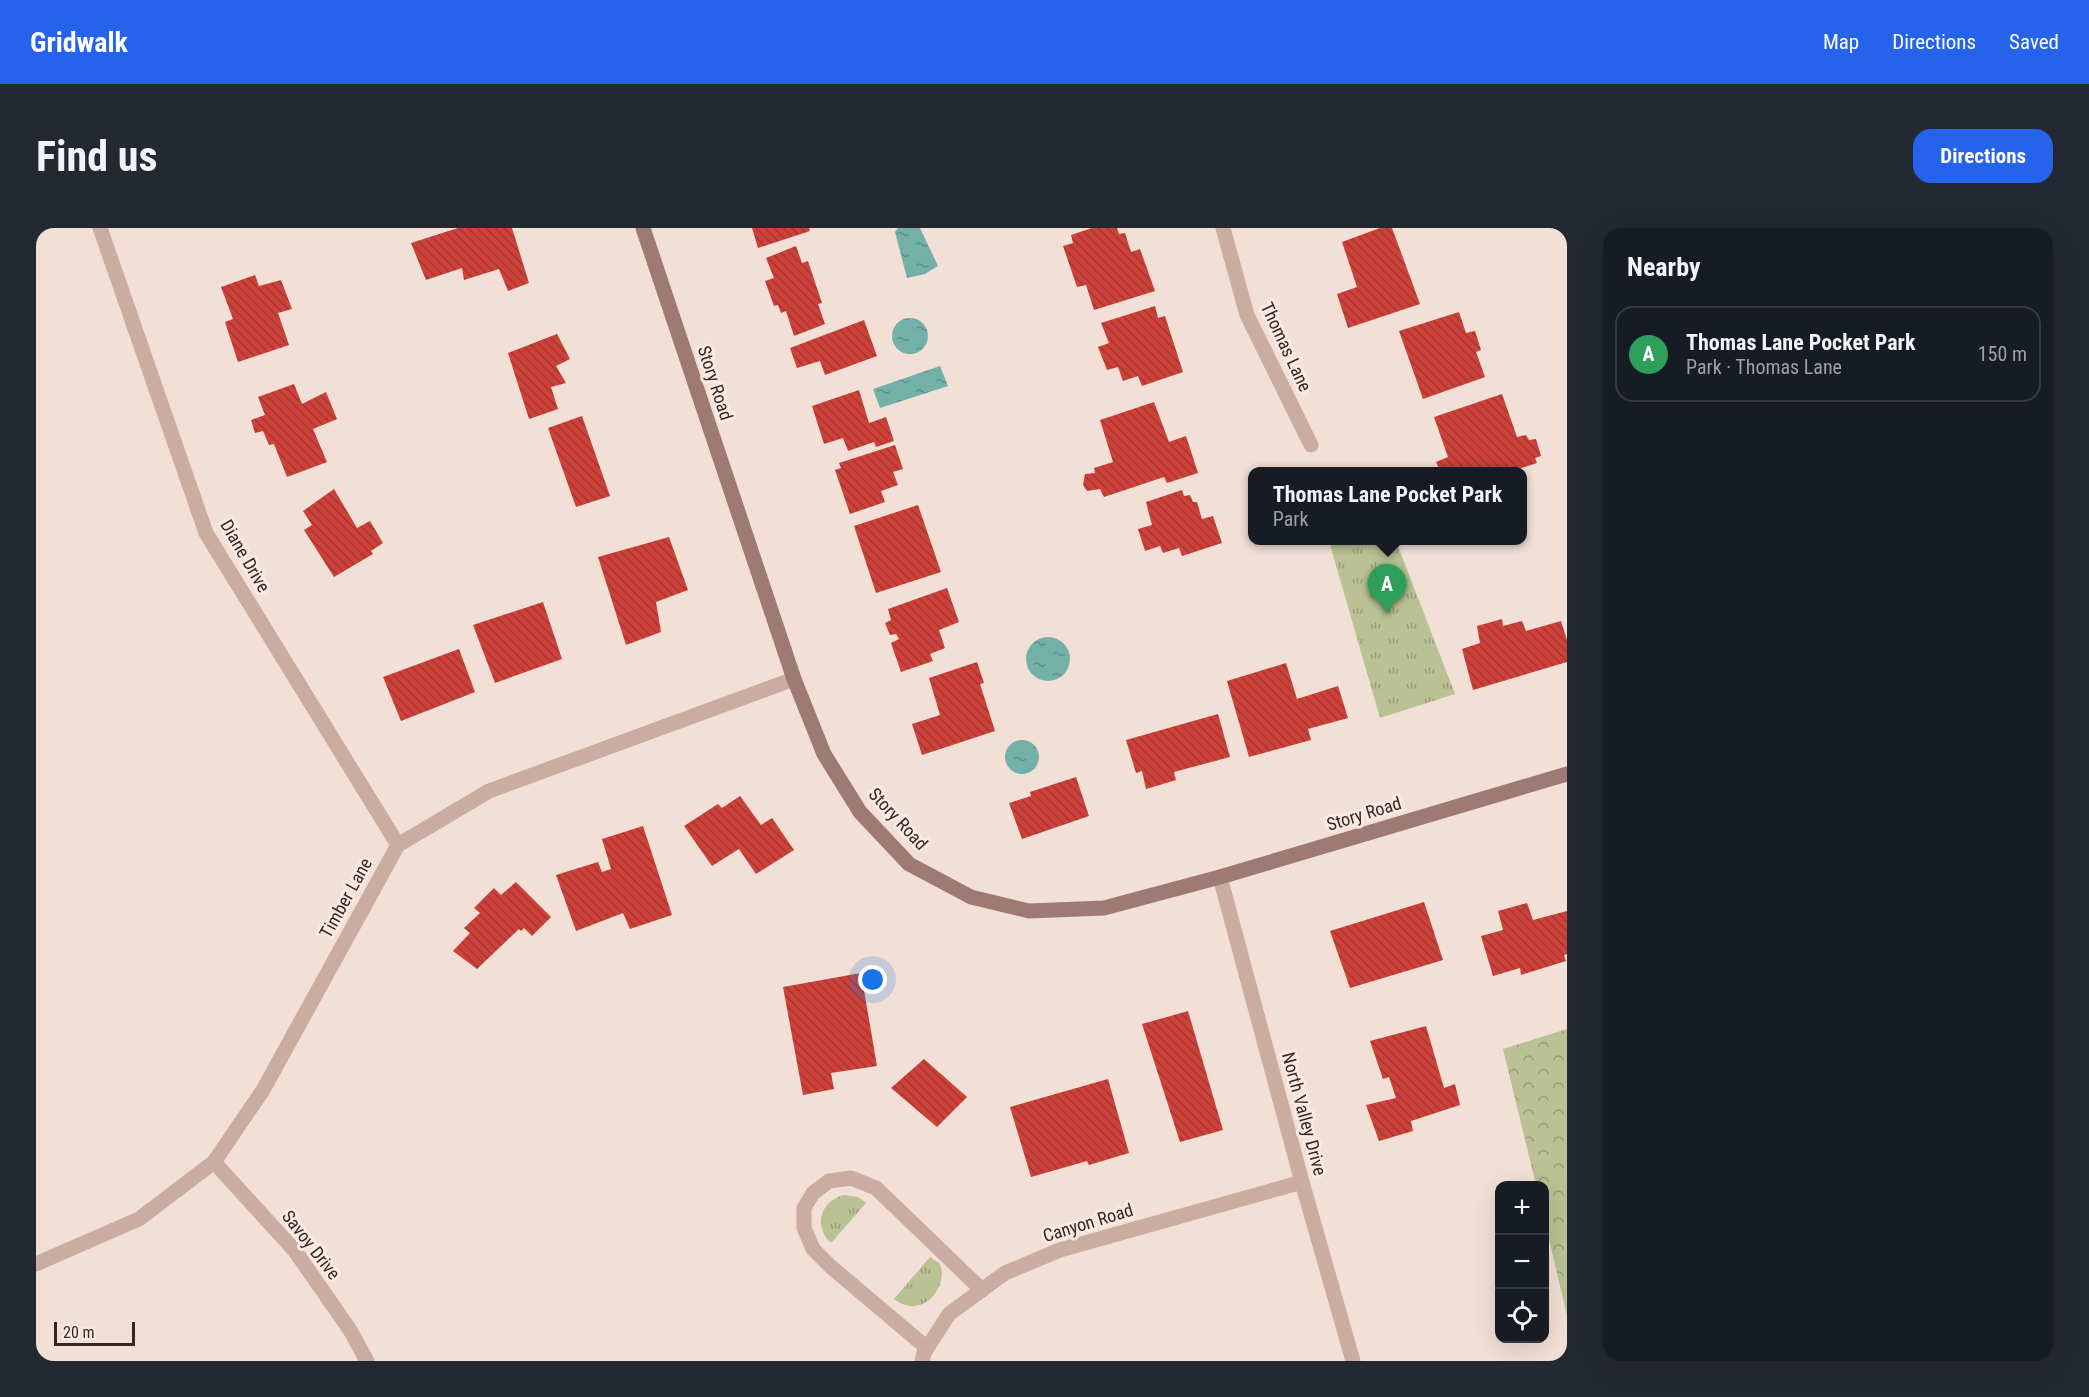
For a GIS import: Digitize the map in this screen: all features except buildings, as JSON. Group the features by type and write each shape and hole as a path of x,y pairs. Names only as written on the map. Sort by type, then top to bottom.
{"street":[{"name":"Diane Drive","path":"100,228 206,533 398,845"},
{"name":"Story Road","path":"643,228 794,679 824,754 860,812 909,864 971,897 1029,911 1104,908 1220,877 1567,774"},
{"name":"Thomas Lane","path":"1223,228 1247,315 1311,445"},
{"path":"398,845 489,791 794,679"},
{"name":"Timber Lane","path":"36,1264 139,1219 214,1162 263,1090 398,845"},
{"name":"North Valley Drive","path":"1220,877 1353,1361"},
{"name":"Savoy Drive","path":"214,1162 295,1251 350,1330 368,1361"},
{"path":"925,1354 813,1249 804,1228 804,1208 813,1193 829,1182 851,1178 876,1188 982,1290"},
{"name":"Canyon Road","path":"925,1354 949,1314 1005,1273 1060,1250 1302,1182"}],"green space":[{"path":"1330,545 1398,545 1455,694 1380,718"},
{"path":"1567,1029 1567,1316 1549,1239 1549,1181 1535,1181 1503,1049"},
{"path":"844,1195 858,1197 866,1203 831,1243 822,1230 822,1215 829,1203"},
{"path":"930,1257 938,1262 942,1278 934,1296 917,1306 906,1305 894,1299"}],"water":[{"path":"898,228 920,228 938,266 925,274 907,278 895,232"},
{"path":"910,318 922,324 928,336 922,348 910,354 898,348 892,336 898,324"},
{"path":"940,366 948,386 880,408 873,389"},
{"path":"1048,637 1057,638 1064,643 1069,650 1069,668 1064,675 1057,680 1048,681 1039,680 1032,675 1027,668 1026,659 1027,650 1032,643 1039,638"},
{"path":"1022,740 1034,745 1039,757 1034,769 1022,774 1010,769 1005,757 1010,745"}],"place":[{"name":"Thomas Lane Pocket Park","path":"1387,614"}]}
